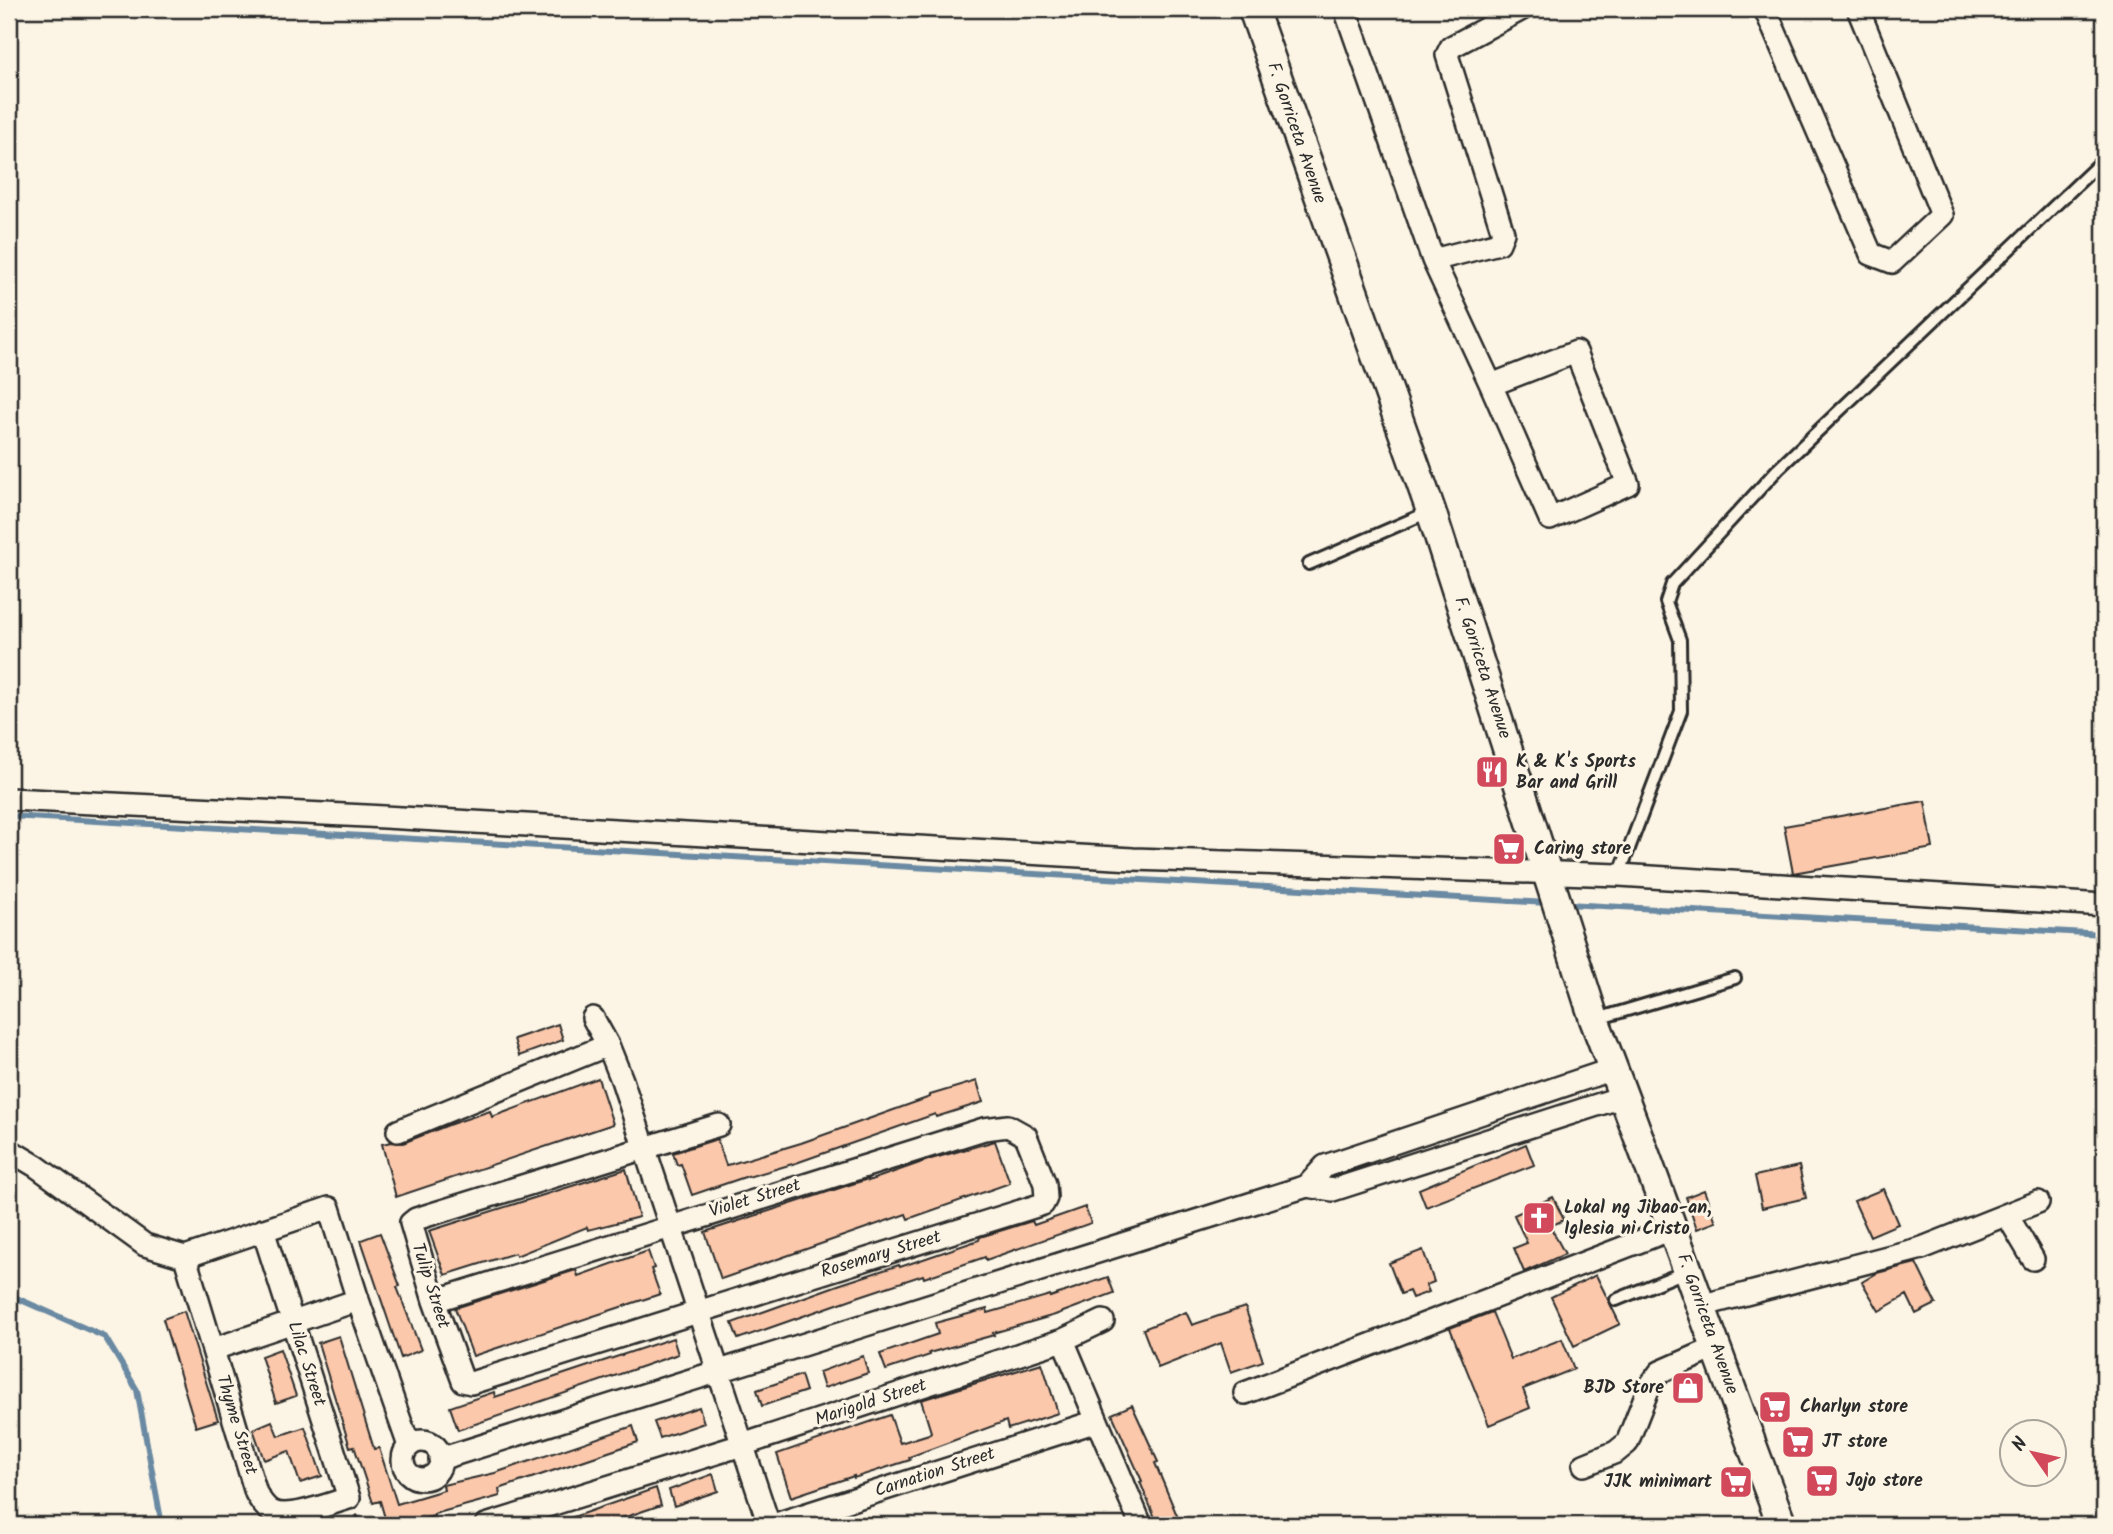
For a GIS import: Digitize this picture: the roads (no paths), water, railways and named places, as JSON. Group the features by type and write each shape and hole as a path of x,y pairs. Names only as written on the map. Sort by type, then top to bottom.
{"main road":[{"name":"F. Gorriceta Avenue","path":"1253,9 1430,511 1594,1019 1782,1525"}],"street":[{"path":"1345,9 1433,260 1492,385 1550,519 1628,484 1576,352 1492,385"},
{"path":"1433,260 1499,243 1503,233 1447,55 1451,47 1522,9"},
{"path":"1765,9 1871,254 1892,262 1942,215 1858,9"},
{"path":"9,799 1133,859 1547,871 2104,905"},
{"path":"593,1018 608,1045 622,1080 717,1371 771,1525"},
{"path":"398,1131 608,1045"},
{"path":"1307,1186 1325,1166 1613,1069"},
{"path":"440,1459 1307,1186 1333,1190 1625,1097"},
{"name":"Tulip Street","path":"698,1313 471,1383 463,1381 434,1301 411,1223 719,1125"},
{"name":"Violet Street","path":"434,1301 984,1129 1012,1127 1026,1136 1045,1184"},
{"path":"9,1150 36,1166 145,1245 185,1256 329,1208 409,1446"},
{"name":"Rosemary Street","path":"698,1313 1043,1204 1046,1198 1045,1184"},
{"path":"1700,1306 1922,1248 2038,1202"},
{"path":"2007,1215 2033,1259"},
{"path":"1245,1393 1672,1229"},
{"name":"Lilac Street","path":"263,1230 349,1498"},
{"name":"Thyme Street","path":"185,1256 256,1493 263,1504 270,1511 290,1515 349,1498"},
{"path":"214,1349 358,1300"},
{"name":"Marigold Street","path":"486,1525 1063,1340 1103,1321"},
{"path":"1063,1340 1141,1525"},
{"path":"1584,1465 1616,1452 1627,1443 1649,1387 1660,1372 1715,1348"},
{"name":"Carnation Street","path":"771,1525 1097,1421"},
{"path":"422,1441 429,1443 439,1452 440,1459 435,1474 425,1479 414,1478 406,1471 402,1461 409,1446 422,1441"}],"lane":[{"path":"1619,875 1681,711 1680,640 1666,602 1672,584 1778,469 2104,159"},
{"path":"1309,564 1430,511"},
{"path":"1594,1019 1735,978"},
{"path":"1616,1300 1687,1271"}],"waterway":[{"path":"9,816 1548,903"},
{"path":"1567,904 2104,934"},
{"path":"9,1292 12,1296 105,1337 137,1390 162,1525"}],"place":[{"name":"K & K's Sports Bar and Grill","path":"1492,772"},
{"name":"Caring store","path":"1509,849"},
{"name":"Lokal ng Jibao-an, Iglesia ni Cristo","path":"1539,1218"},
{"name":"BJD Store","path":"1688,1388"},
{"name":"Charlyn store","path":"1775,1407"},
{"name":"JT store","path":"1798,1442"},
{"name":"Jojo store","path":"1822,1481"},
{"name":"JJK minimart","path":"1736,1482"}]}
